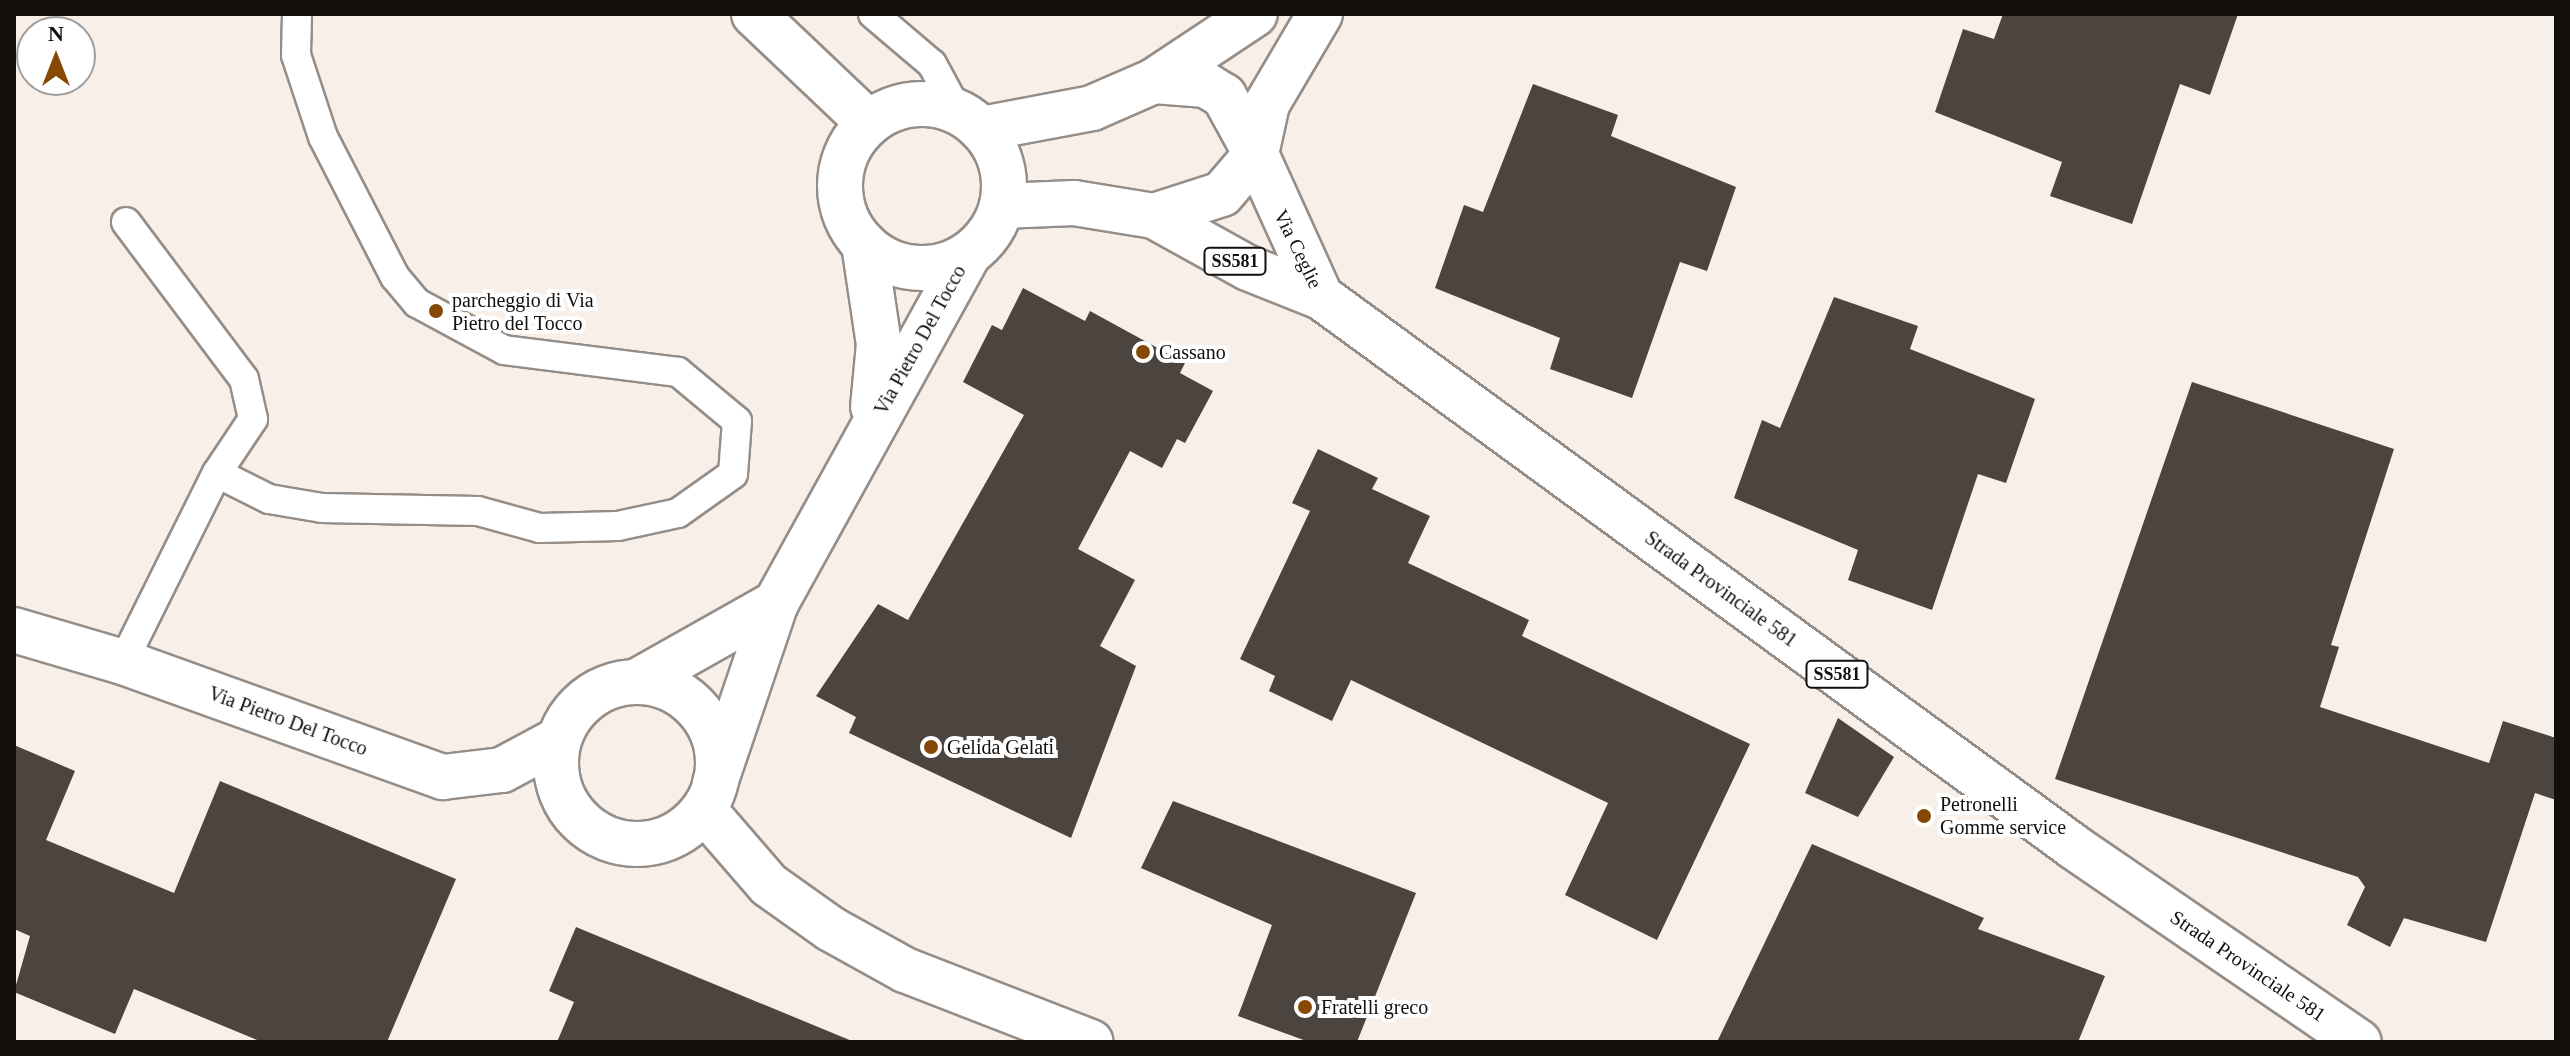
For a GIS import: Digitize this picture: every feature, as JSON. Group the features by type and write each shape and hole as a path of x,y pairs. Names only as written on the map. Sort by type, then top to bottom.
{"main road":[{"path":"754,14 869,123"},
{"path":"970,121 1005,178 1002,206 968,255 914,268 864,244 842,206 839,183 853,140 869,123 912,104 970,121 1092,108 1154,81 1255,14"},
{"path":"1154,216 1222,194 1256,154 1267,104 1320,14"},
{"name":"Via Ceglie","path":"1154,81 1206,85 1224,96 1256,154 1321,297"},
{"name":"Via Ceglie","path":"1002,206 1074,203 1154,216 1248,268 1321,297"},
{"name":"Via Pietro Del Tocco","path":"864,244 879,344 871,426"},
{"name":"Via Pietro Del Tocco","path":"709,797 776,603 968,255"},
{"name":"Strada Provinciale 581","path":"1321,297 2074,847 2359,1042"},
{"path":"709,797 664,840 638,844 602,835 572,812 560,790 558,740 588,699 636,682 776,603"},
{"name":"Via Pietro Del Tocco","path":"14,630 123,662 443,777 502,770 558,740"},
{"path":"636,682 660,685 701,713 713,735 709,797 769,885 831,929 905,970 1091,1042"}],"lane":[{"path":"217,473 269,499 322,508 478,511 540,528 618,526 678,513 733,474 737,421 678,372 504,350 417,303 395,277 323,137 296,55 297,14"},
{"path":"873,14 932,64 970,121"},
{"path":"123,662 217,473 253,419 244,379 126,222"}],"building":[{"path":"2003,14 2238,14 2210,95 2180,84 2132,224 2050,196 2062,162 1935,112 1963,29 1994,39"},
{"path":"1533,84 1618,115 1611,136 1736,187 1707,271 1680,262 1632,398 1550,369 1560,338 1435,288 1464,205 1483,212"},
{"path":"1023,288 1085,321 1090,311 1185,363 1180,373 1213,391 1185,443 1177,439 1162,468 1130,451 1078,549 1135,580 1100,646 1136,666 1071,838 849,733 856,717 816,696 878,604 908,620 1024,415 963,382 992,325 1002,330"},
{"path":"1834,297 1918,326 1910,349 2035,399 2006,483 1978,474 1932,610 1848,580 1858,550 1734,498 1762,420 1780,428"},
{"path":"2192,382 2394,449 2331,645 2339,647 2320,707 2489,763 2503,721 2556,738 2556,800 2535,793 2486,942 2404,918 2390,947 2347,925 2365,887 2358,877 2055,779"},
{"path":"1318,449 1378,478 1372,489 1430,516 1408,563 1529,620 1522,636 1750,744 1657,940 1565,895 1608,803 1351,680 1332,721 1269,691 1275,676 1240,659 1310,511 1292,503"},
{"path":"1838,718 1894,757 1858,817 1805,793"},
{"path":"14,745 75,771 46,840 174,893 220,781 456,879 387,1042 262,1042 134,989 115,1034 14,992 30,936 14,929"},
{"path":"1173,801 1416,893 1357,1042 1309,1042 1238,1016 1272,925 1141,868"},
{"path":"1812,844 1984,918 1978,929 2105,976 2078,1042 1717,1042"},
{"path":"576,927 852,1042 557,1042 574,1002 549,991"}],"place":[{"name":"parcheggio di Via Pietro del Tocco","path":"436,311"},
{"name":"Cassano","path":"1143,352"},
{"name":"Gelida Gelati","path":"931,747"},
{"name":"Petronelli Gomme service","path":"1924,816"},
{"name":"Fratelli greco","path":"1305,1007"}]}
